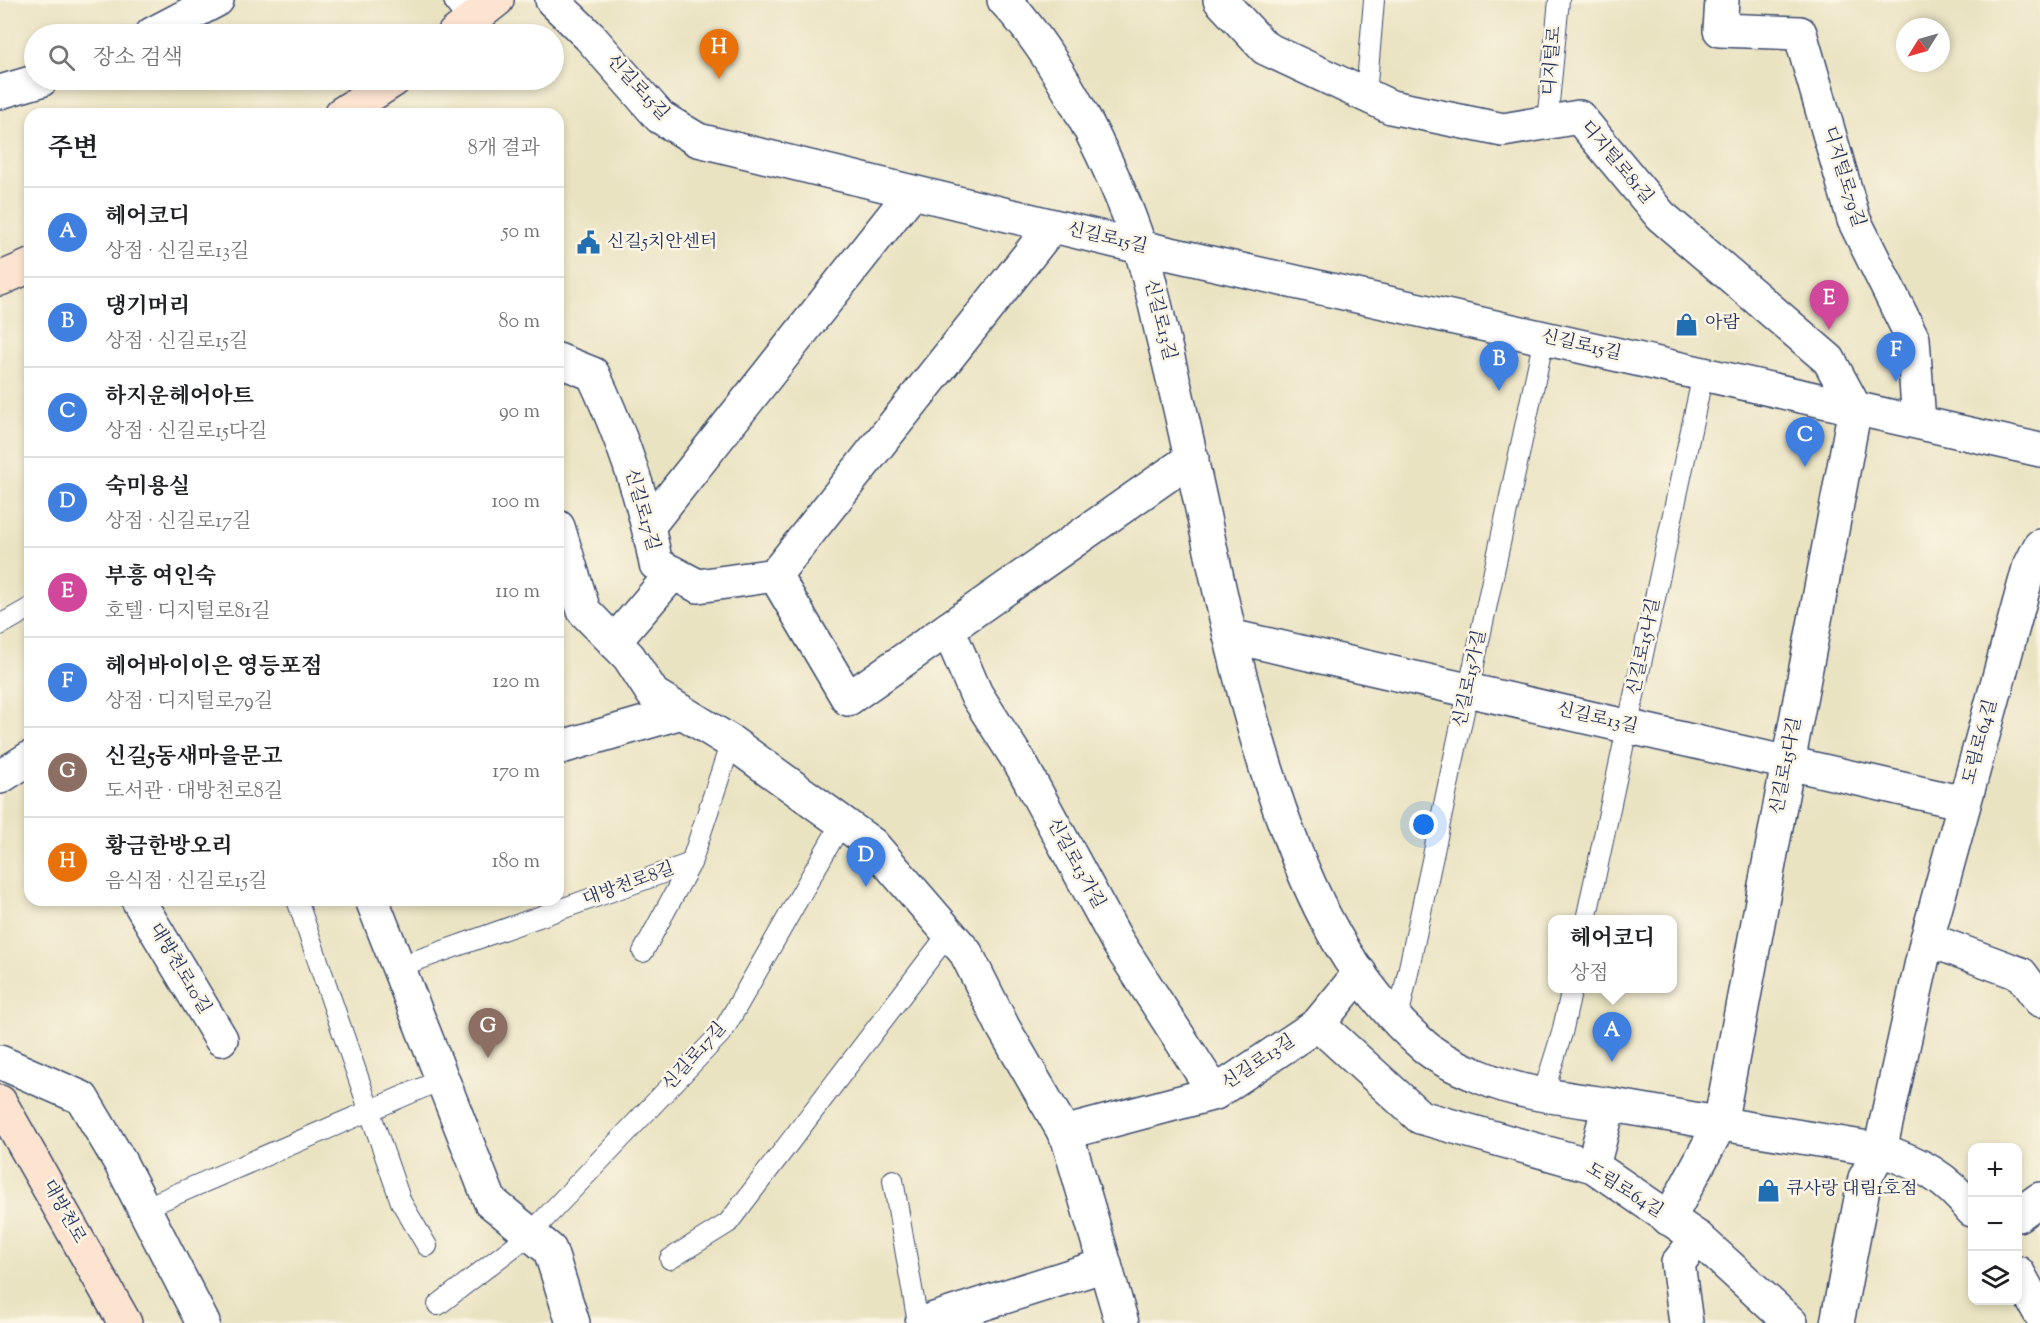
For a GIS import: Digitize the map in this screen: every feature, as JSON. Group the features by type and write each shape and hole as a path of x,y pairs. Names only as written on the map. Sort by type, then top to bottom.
{"main road":[{"path":"350,108 378,90"},
{"path":"0,279 24,269"},
{"name":"대방천로","path":"0,1102 125,1323"}],"street":[{"path":"171,24 217,0"},
{"name":"신길로15길","path":"552,0 589,36 660,117 698,140 1140,247 2040,450"},
{"name":"신길로13길","path":"1004,0 1018,15 1061,77 1106,163 1140,247 1249,714 1288,838 1325,918 1373,994 1427,1049 1482,1078 1543,1094 1880,1150 1910,1160 1954,1187 1968,1205"},
{"name":"디지털로81길","path":"1220,0 1265,48 1391,107 1503,130 1579,117 1661,216 1829,360 1855,408"},
{"name":"디지털로79길","path":"1722,0 1720,30 1800,33 1854,220 1913,339 1919,423"},
{"path":"0,92 24,85"},
{"path":"649,525 912,192"},
{"name":"신길로15길","path":"775,575 1052,226"},
{"name":"신길로17길","path":"564,362 593,374 610,411 649,525 656,564 698,586 775,575"},
{"name":"신길로15다길","path":"1669,1219 1720,1124 1855,408"},
{"path":"775,575 848,699 1191,458"},
{"name":"도림로64길","path":"1837,1323 1865,1178 1880,1150 1927,939 1964,803 2036,566"},
{"path":"564,570 568,598 629,657 653,694 731,742 872,844 966,953 1003,1027 1068,1139 1122,1323"},
{"path":"614,642 673,573"},
{"name":"신길로13가길","path":"948,629 976,694 1022,766 1117,942 1215,1093"},
{"name":"신길로13길","path":"1230,636 1964,803"},
{"path":"564,746 682,712"},
{"path":"0,777 24,762"},
{"name":"대방천로10길","path":"142,906 221,1039"},
{"path":"374,906 490,1201 550,1250 573,1323"},
{"path":"1927,939 2021,974 2040,999"},
{"name":"신길로13길","path":"1064,1133 1215,1093 1318,1024 1360,973"},
{"name":"도림로64길","path":"1318,1024 1420,1117 1593,1166 1698,1238 1791,1323"},
{"path":"0,1062 82,1098 144,1208 202,1323"},
{"path":"1593,1166 1609,1105"},
{"path":"2022,1212 2040,1199"},
{"path":"1686,1323 1678,1263 1698,1238"},
{"path":"920,1323 1105,1265"},
{"path":"2022,1280 2040,1313"}],"lane":[{"path":"1366,95 1374,0"},
{"name":"디지털로","path":"1547,123 1559,0"},
{"name":"신길로15가길","path":"1398,1019 1544,338"},
{"name":"신길로15나길","path":"1587,915 1703,374"},
{"path":"0,625 24,611"},
{"path":"643,952 691,863 731,742"},
{"name":"신길로17길","path":"530,1234 723,1031 842,822"},
{"name":"대방천로8길","path":"399,967 691,863"},
{"path":"299,906 401,1202 427,1246"},
{"path":"669,1259 728,1223 948,933"},
{"path":"1543,1094 1562,1033 1571,993"},
{"path":"144,1208 370,1108 443,1079"},
{"path":"893,1180 920,1323"},
{"path":"438,1305 530,1234"}],"place":[{"name":"황금한방오리","path":"719,79"},
{"name":"신길5치안센터","path":"589,243"},
{"name":"아람","path":"1687,324"},
{"name":"부흥 여인숙","path":"1829,330"},
{"name":"헤어바이이은 영등포점","path":"1896,382"},
{"name":"댕기머리","path":"1499,391"},
{"name":"하지운헤어아트","path":"1805,467"},
{"name":"숙미용실","path":"866,887"},
{"name":"신길5동새마을문고","path":"488,1058"},
{"name":"헤어코디","path":"1612,1062"},
{"name":"큐사랑 대림1호점","path":"1768,1190"}]}
